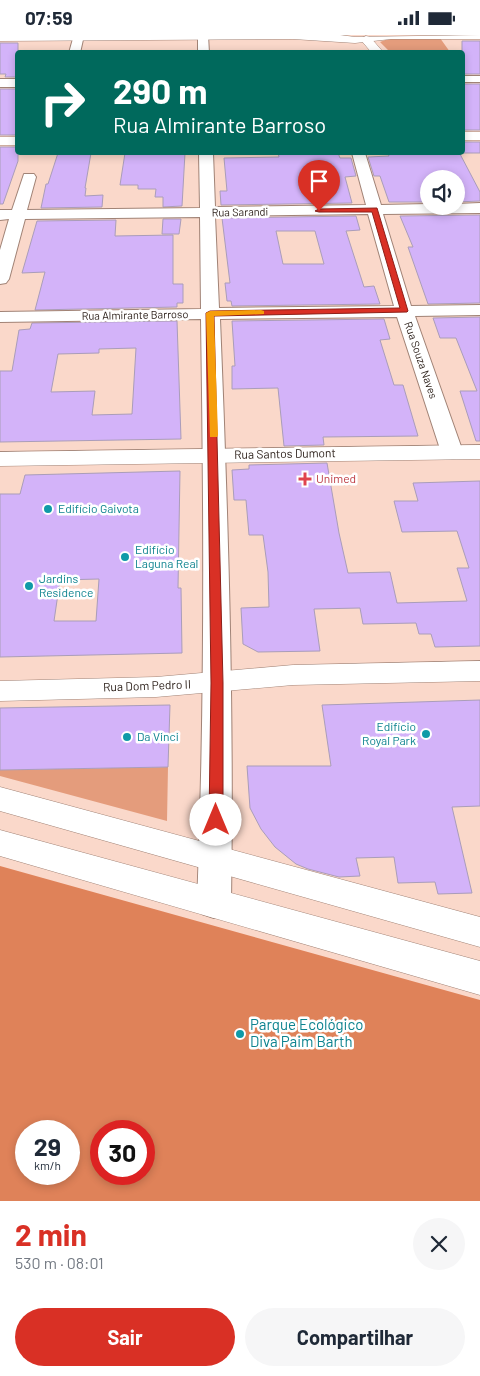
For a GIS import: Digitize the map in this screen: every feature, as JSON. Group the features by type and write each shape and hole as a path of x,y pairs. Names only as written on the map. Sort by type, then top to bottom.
{"street":[{"path":"0,38 296,35 370,38 480,35"},
{"path":"75,50 78,36"},
{"path":"203,36 204,50"},
{"path":"339,38 354,50"},
{"path":"370,38 377,50"},
{"path":"465,79 480,79"},
{"path":"0,83 15,83"},
{"path":"465,136 480,135"},
{"path":"0,141 15,141"},
{"path":"206,155 214,455 217,677 214,904"},
{"name":"Rua Souza Naves","path":"359,155 404,311 452,452"},
{"path":"0,279 29,177"},
{"name":"Rua Sarandi","path":"0,215 480,209"},
{"name":"Rua Almirante Barroso","path":"0,317 480,310"},
{"name":"Rua Santos Dumont","path":"0,459 480,452"},
{"name":"Rua Dom Pedro II","path":"0,674 160,670 217,677"},
{"name":"Rua Dom Pedro II","path":"0,691 156,687 217,677 480,671"},
{"path":"0,799 480,932"},
{"path":"0,843 480,979"}],"shaded area":[{"path":"440,38 449,50 388,50 380,42 388,39"},
{"path":"168,767 167,821 0,776 0,770"},
{"name":"Parque Ecológico Diva Paim Barth","path":"0,866 480,1000 480,1201 0,1201"}],"building":[{"path":"462,41 480,41 480,74 465,74 465,50 462,50"},
{"path":"0,43 18,43 18,50 15,50 15,77 5,77 6,74 0,74"},
{"path":"465,84 480,84 480,130 465,130"},
{"path":"0,89 15,89 15,135 0,135"},
{"path":"465,142 480,142 480,153 465,153"},
{"path":"0,147 15,147 15,155 18,155 18,161 3,204 0,204"},
{"path":"57,155 91,155 85,196 103,195 102,207 41,208 46,184 48,184"},
{"path":"125,155 185,155 182,206 163,207 163,197 155,197 156,189 138,189 138,185 120,185"},
{"path":"278,155 339,155 340,158 351,158 356,176 345,177 352,203 221,205 220,191 227,191 224,158 279,157"},
{"path":"388,155 461,155 480,192 480,201 465,202 465,170 420,170 420,202 389,202 380,176 374,176 368,157"},
{"path":"480,215 480,303 428,304 408,247 413,247 400,216"},
{"path":"356,216 360,230 346,231 364,287 374,286 380,304 232,306 231,301 227,301 225,283 230,283 222,218","holes":["276,231 315,231 324,264 283,264"]},
{"path":"163,219 181,219 179,234 162,234"},
{"path":"116,220 115,236 173,235 173,284 183,284 183,303 177,303 177,307 35,310 45,272 22,273 37,221"},
{"path":"480,317 480,441 476,441 460,391 477,391 456,338 440,338 433,318"},
{"path":"384,319 390,339 380,340 394,385 403,385 418,436 323,437 324,445 284,446 278,388 232,389 232,366 235,366 232,321"},
{"path":"177,321 181,439 0,442 0,371 12,371 19,330 30,329 32,323","holes":["136,348 132,414 92,415 95,391 51,392 58,354 99,353 99,349"]},
{"path":"327,463 348,573 390,572 397,603 467,601 457,568 469,568 457,531 402,532 394,501 418,501 413,483 480,481 480,646 435,647 431,634 419,634 416,623 363,624 360,608 314,609 320,651 258,652 243,644 241,608 269,607 268,572 263,535 249,535 246,500 234,500 232,470 249,469 249,465"},
{"path":"180,471 178,588 181,588 182,653 0,657 0,494 20,494 25,475","holes":["99,579 96,621 54,621 60,580"]},
{"path":"480,700 480,806 452,807 472,893 438,894 435,882 398,883 394,857 356,858 360,876 339,877 308,869 296,864 275,847 261,829 250,808 247,766 331,766 322,705"},
{"path":"170,705 168,767 0,770 0,708"}],"slow traffic":[{"path":"214,435 210,313 261,313"}],"place":[{"name":"Unimed","path":"305,479"},
{"name":"Edifício Gaivota","path":"48,509"},
{"name":"Edifício Laguna Real","path":"125,557"},
{"name":"Jardins Residence","path":"29,586"},
{"name":"Edifício Royal Park","path":"426,734"},
{"name":"Da Vinci","path":"127,737"},
{"name":"Parque Ecológico Diva Paim Barth","path":"240,1034"}],"route":[{"path":"216,820 217,683 210,313 404,311 374,209 319,211"}]}
